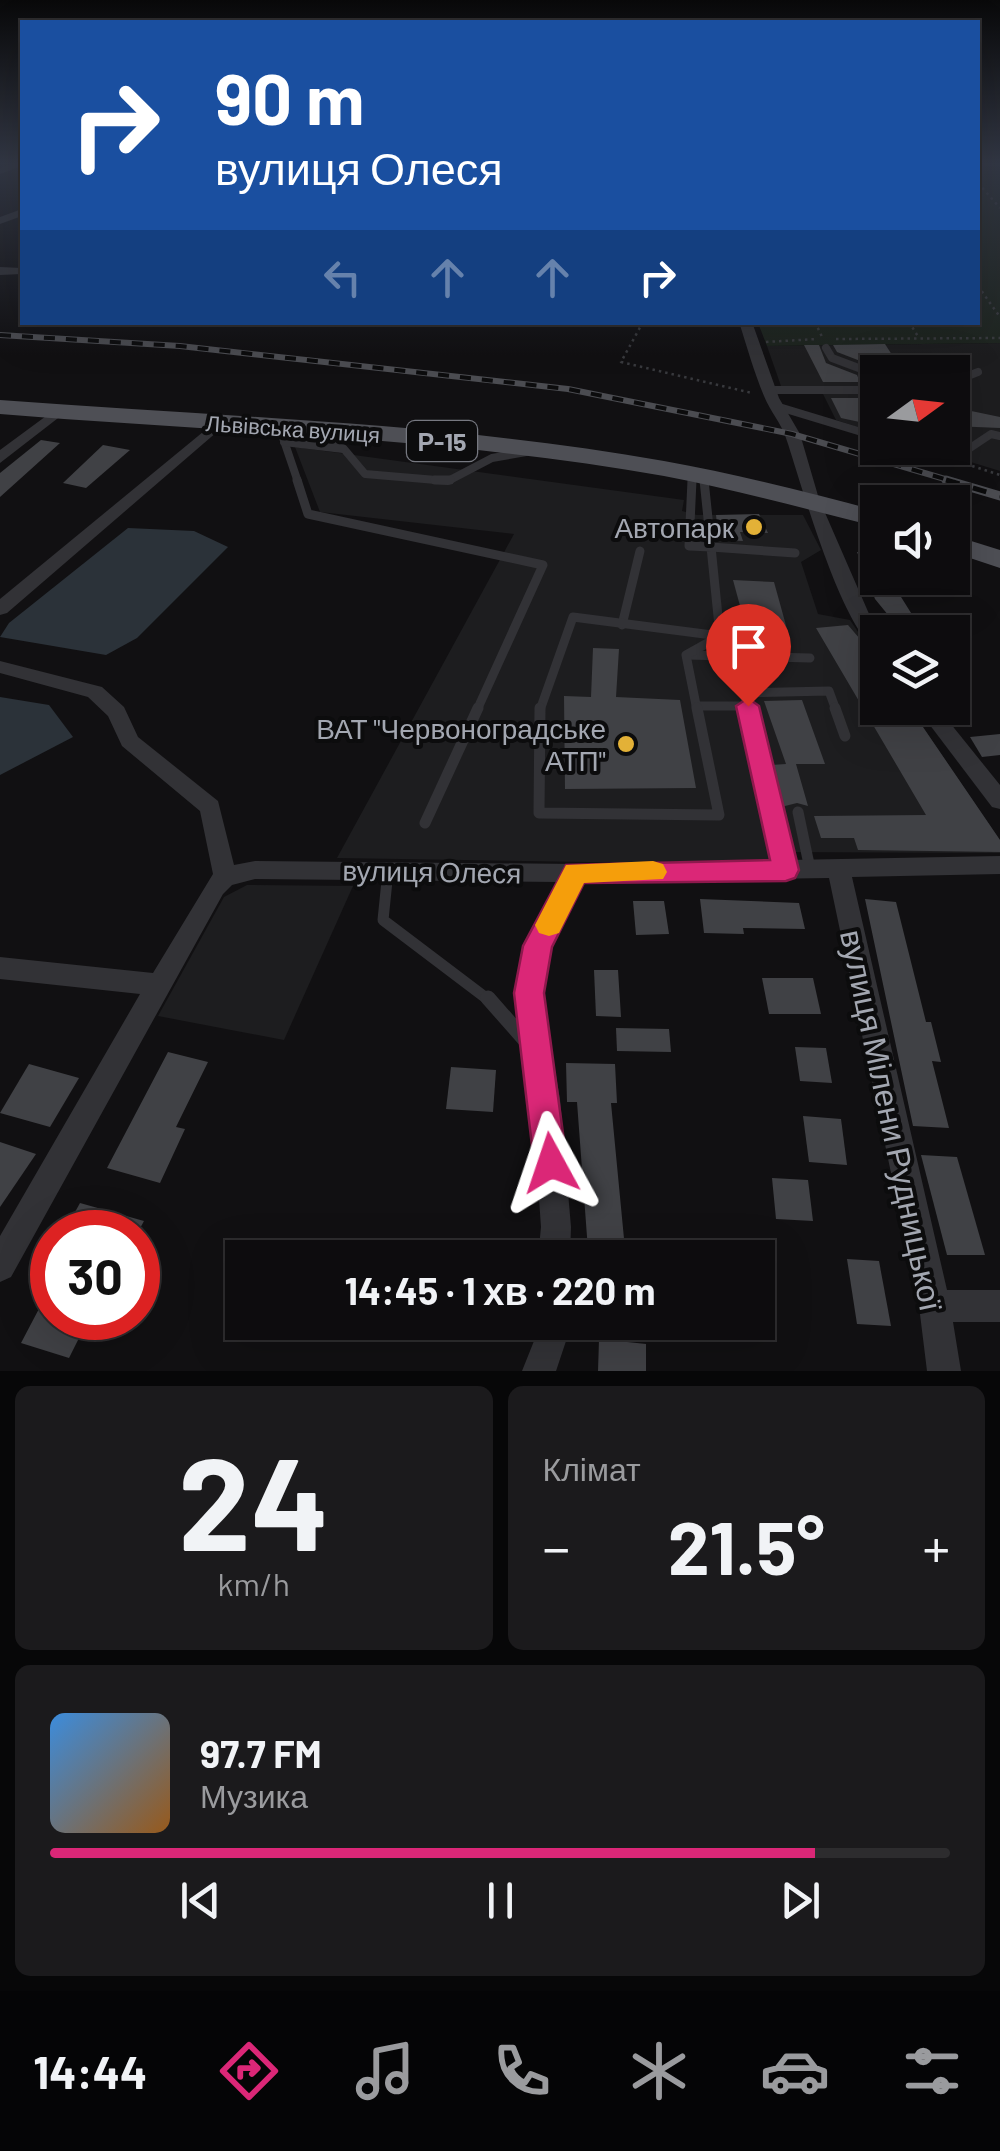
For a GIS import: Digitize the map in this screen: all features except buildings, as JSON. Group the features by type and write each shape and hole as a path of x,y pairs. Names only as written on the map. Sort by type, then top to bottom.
{"main road":[{"name":"Львівська вулиця","path":"0,407 220,422 282,434 317,429 537,450 697,474 860,514"},
{"path":"970,549 1000,559"}],"street":[{"path":"746,325 792,434 811,499 860,615"},
{"path":"0,458 57,412"},
{"path":"0,609 220,422"},
{"path":"0,668 95,692 117,712 129,741 210,807 225,877 215,887 0,1266"},
{"path":"941,725 1000,801"},
{"name":"вулиця Олеся","path":"225,877 255,870 576,873 1000,865"},
{"name":"вулиця Мілени Рудницької","path":"812,870 935,1306 944,1371"},
{"path":"554,1240 539,1056 529,993 538,946 576,873"},
{"path":"0,968 159,985"},
{"path":"935,1306 1000,1306"},
{"path":"539,1371 550,1340"}],"lane":[{"path":"825,343 832,358 860,368"},
{"path":"970,375 978,372"},
{"path":"774,398 860,391"},
{"path":"774,398 860,430"},
{"path":"317,429 344,449 366,474 448,482 492,458 537,450"},
{"path":"282,434 344,449"},
{"path":"282,434 308,514 543,565 425,822"},
{"path":"970,448 991,434 1000,436"},
{"path":"697,474 688,546 794,553"},
{"path":"697,474 711,547 720,636"},
{"path":"622,625 640,551"},
{"path":"686,655 719,814 539,812 540,703 573,617 720,636"},
{"path":"686,655 720,636"},
{"path":"686,655 810,658"},
{"path":"812,870 744,693 829,692 845,736"},
{"path":"696,706 748,706"},
{"path":"798,812 812,870"},
{"path":"388,871 383,920 487,997 539,1056"}],"path":[{"path":"980,289 1000,317"},
{"path":"641,325 621,362 774,398"},
{"path":"816,325 825,343"},
{"path":"911,325 919,338"},
{"path":"752,343 1000,338"},
{"path":"968,465 1000,475"}],"shaded area":[{"path":"980,227 1000,227 1000,343 767,346 759,325 980,325"},
{"path":"1000,343 1000,471 970,462 970,355 860,355 860,428 836,420 819,386 781,386 767,346"},
{"path":"295,447 684,500 682,511 697,515 803,515 821,550 801,562 818,614 850,620 860,635 860,725 922,725 1000,840 1000,853 773,852 776,865 337,858 514,534 320,512"},
{"path":"128,528 194,531 228,547 137,638 106,655 0,637 9,623"},
{"path":"0,697 49,705 73,737 0,775"},
{"path":"247,885 353,886 284,1040 158,1016 224,897"}],"railway":[{"path":"0,335 180,346 568,389 792,434 955,482"},
{"path":"946,480 1000,496"}],"slow traffic":[{"path":"549,925 576,873 653,872"}],"place":[{"name":"Автопарк","path":"754,527"},
{"name":"ВАТ \"Червоноградське АТП\"","path":"626,744"}],"route":[{"path":"551,1163 546,1100 529,993 538,946 576,873 786,870 748,706"}]}
